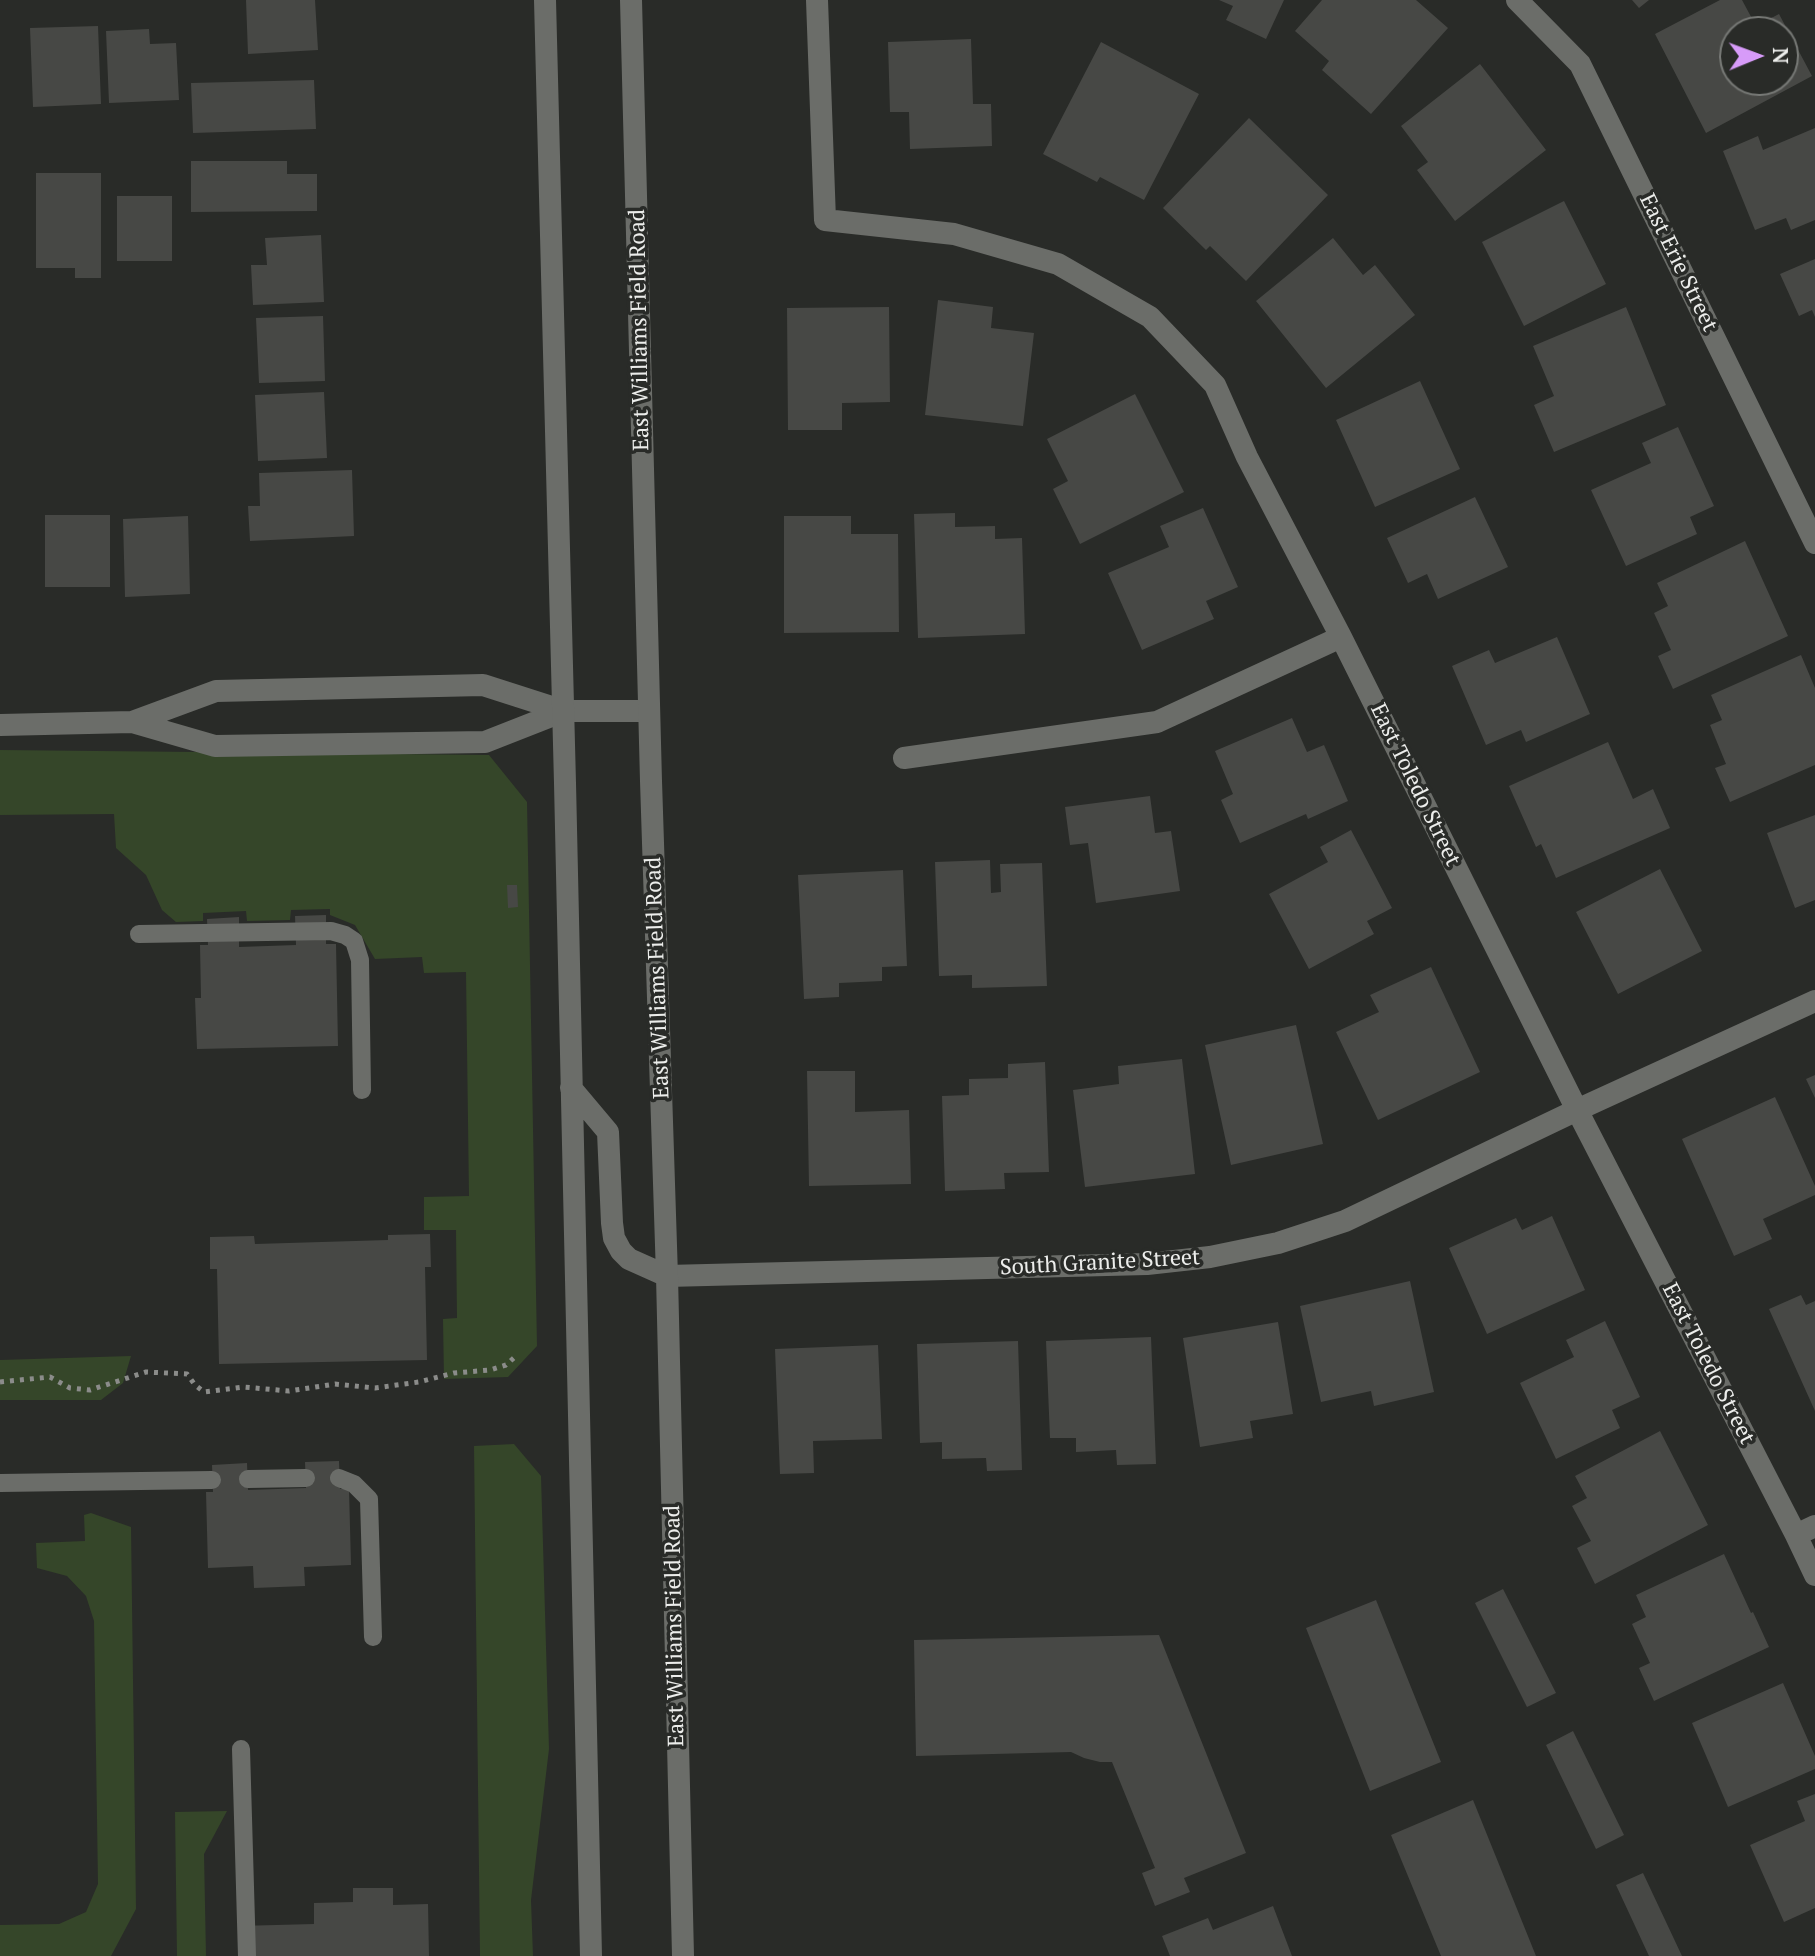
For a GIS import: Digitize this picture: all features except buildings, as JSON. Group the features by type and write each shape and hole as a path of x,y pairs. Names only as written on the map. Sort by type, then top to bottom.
{"street":[{"path":"545,0 591,1956"},
{"name":"East Williams Field Road","path":"631,0 683,1956"},
{"name":"East Toledo Street","path":"817,0 825,220 954,234 1058,264 1150,317 1215,385 1247,457 1341,637 1577,1110 1806,1531 1815,1575"},
{"name":"East Erie Street","path":"1517,0 1580,64 1815,543"},
{"path":"904,758 1157,722 1341,637"},
{"path":"132,722 216,691 483,685 564,711 649,711"},
{"path":"0,725 132,722 215,746 485,742 564,711"},
{"name":"South Granite Street","path":"667,1276 1147,1264 1210,1257 1278,1243 1345,1221 1815,1001"},
{"path":"571,1088 608,1132 614,1238 629,1259 667,1276"}],"lane":[{"path":"139,934 331,931 354,941 360,960 362,1090"},
{"path":"248,1479 306,1478"},
{"path":"339,1478 354,1484 369,1499 373,1637"},
{"path":"0,1483 212,1480"},
{"path":"241,1749 247,1956"}],"path":[{"path":"0,1382 50,1377 70,1388 90,1390 146,1372 187,1374 204,1392 243,1387 289,1391 335,1384 375,1388 454,1373 490,1370 506,1365 517,1355"}],"green space":[{"path":"0,750 489,755 527,802 537,1346 508,1377 444,1379 443,1319 457,1318 456,1230 424,1230 424,1197 469,1196 466,972 424,973 422,957 375,959 355,925 330,915 330,909 291,910 290,920 247,921 246,911 203,913 203,921 176,922 162,910 146,875 116,848 114,814 0,815"},
{"path":"131,1356 123,1383 101,1400 0,1400 0,1360"},
{"path":"514,1444 541,1476 549,1749 531,1900 533,1956 480,1956 474,1446"},
{"path":"91,1513 131,1527 136,1909 111,1956 0,1956 0,1925 59,1924 86,1912 98,1884 94,1621 86,1596 67,1576 37,1568 36,1543 85,1541 84,1515"},
{"path":"227,1811 204,1854 206,1956 177,1956 175,1812"}]}
